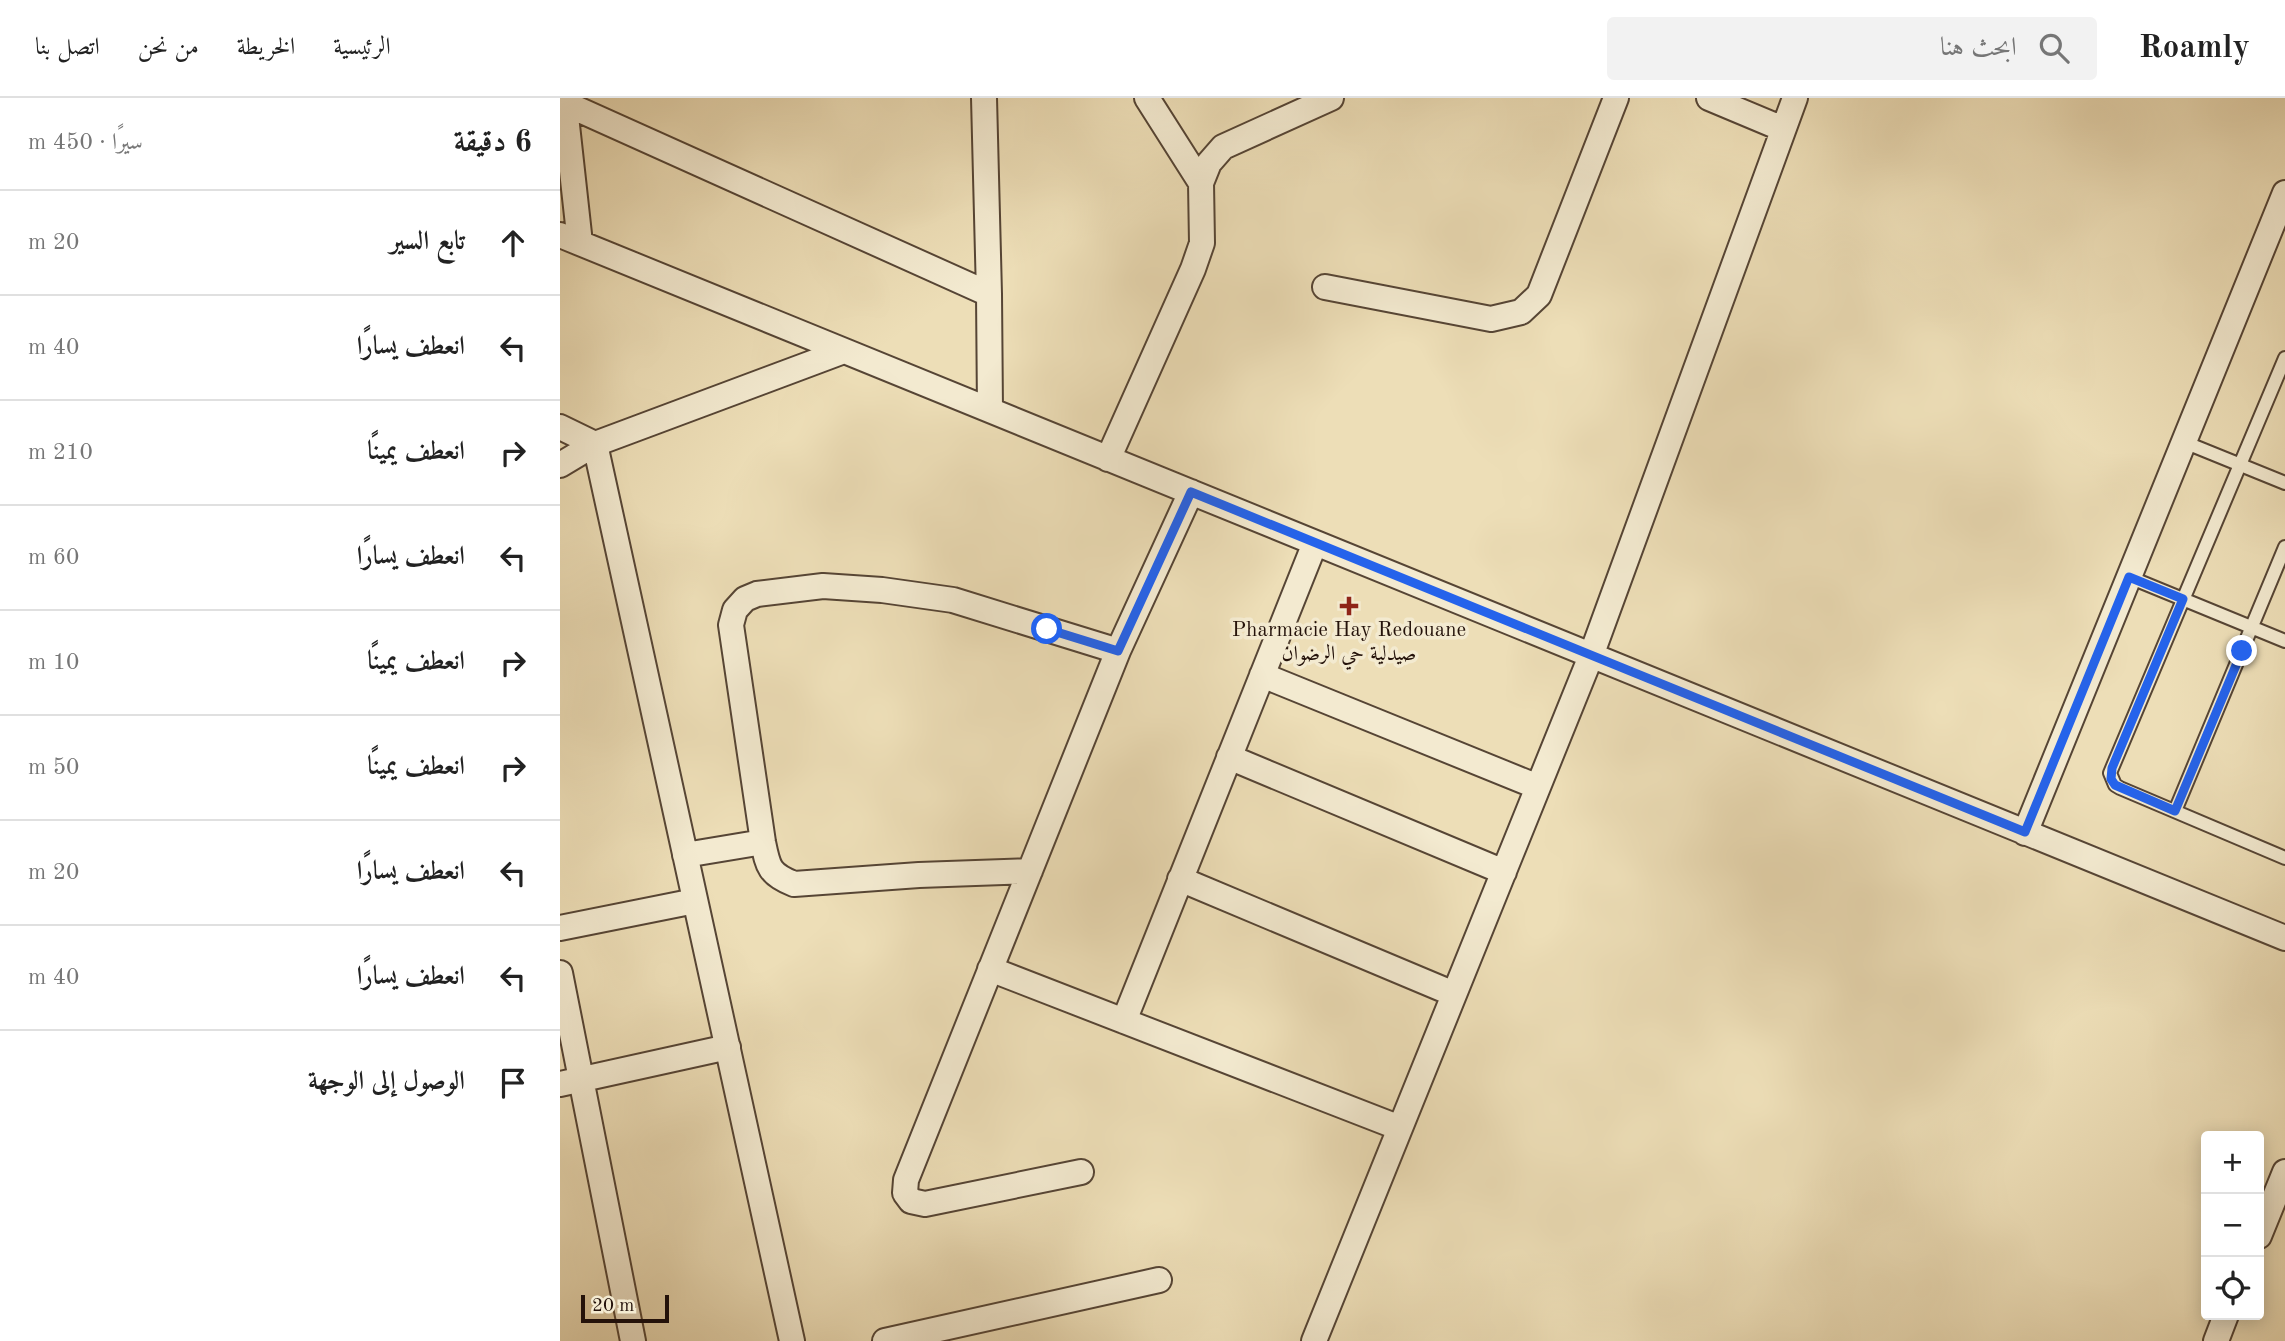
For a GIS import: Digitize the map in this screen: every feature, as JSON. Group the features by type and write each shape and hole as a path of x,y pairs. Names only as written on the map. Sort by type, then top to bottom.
{"street":[{"path":"984,98 990,410"},
{"path":"1147,98 1201,183"},
{"path":"1108,458 1193,269 1202,243 1201,183 1209,163 1223,147 1331,98"},
{"path":"1325,287 1491,319 1521,312 1539,295 1616,98"},
{"path":"1709,98 1783,129"},
{"path":"1314,1341 1591,656 1796,98"},
{"path":"989,294 564,100 570,239 2285,938"},
{"path":"2025,832 2285,193"},
{"path":"560,465 595,444 844,351"},
{"path":"560,427 595,444"},
{"path":"595,444 792,1341"},
{"path":"1081,1172 925,1204 911,1201 905,1193 906,1180 1118,651 1191,492"},
{"path":"1124,1021 1315,543"},
{"path":"1030,871 794,884 778,878 768,867 763,842 731,625 735,610 745,599 757,594 823,586 882,590 953,600 1118,651"},
{"path":"1262,675 1538,787"},
{"path":"1229,757 1504,872"},
{"path":"685,855 763,842"},
{"path":"1180,879 1454,995"},
{"path":"560,928 695,901"},
{"path":"990,969 1400,1128"},
{"path":"560,973 571,1082 633,1341"},
{"path":"571,1082 728,1047"},
{"path":"2264,1225 2283,1185"},
{"path":"885,1341 1159,1280"},
{"path":"2216,1341 2224,1320"}],"lane":[{"path":"2285,358 2110,773 2115,785 2285,858"},
{"path":"2184,442 2285,483"},
{"path":"2175,811 2285,547"},
{"path":"2129,577 2285,641"}],"place":[{"name":"Pharmacie Hay Redouane صيدلية حي الرضوان","path":"1349,606"}],"route":[{"path":"1047,629 1118,651 1191,492 2025,832 2129,577 2183,599 2110,773 2115,785 2175,811 2242,651"}]}
